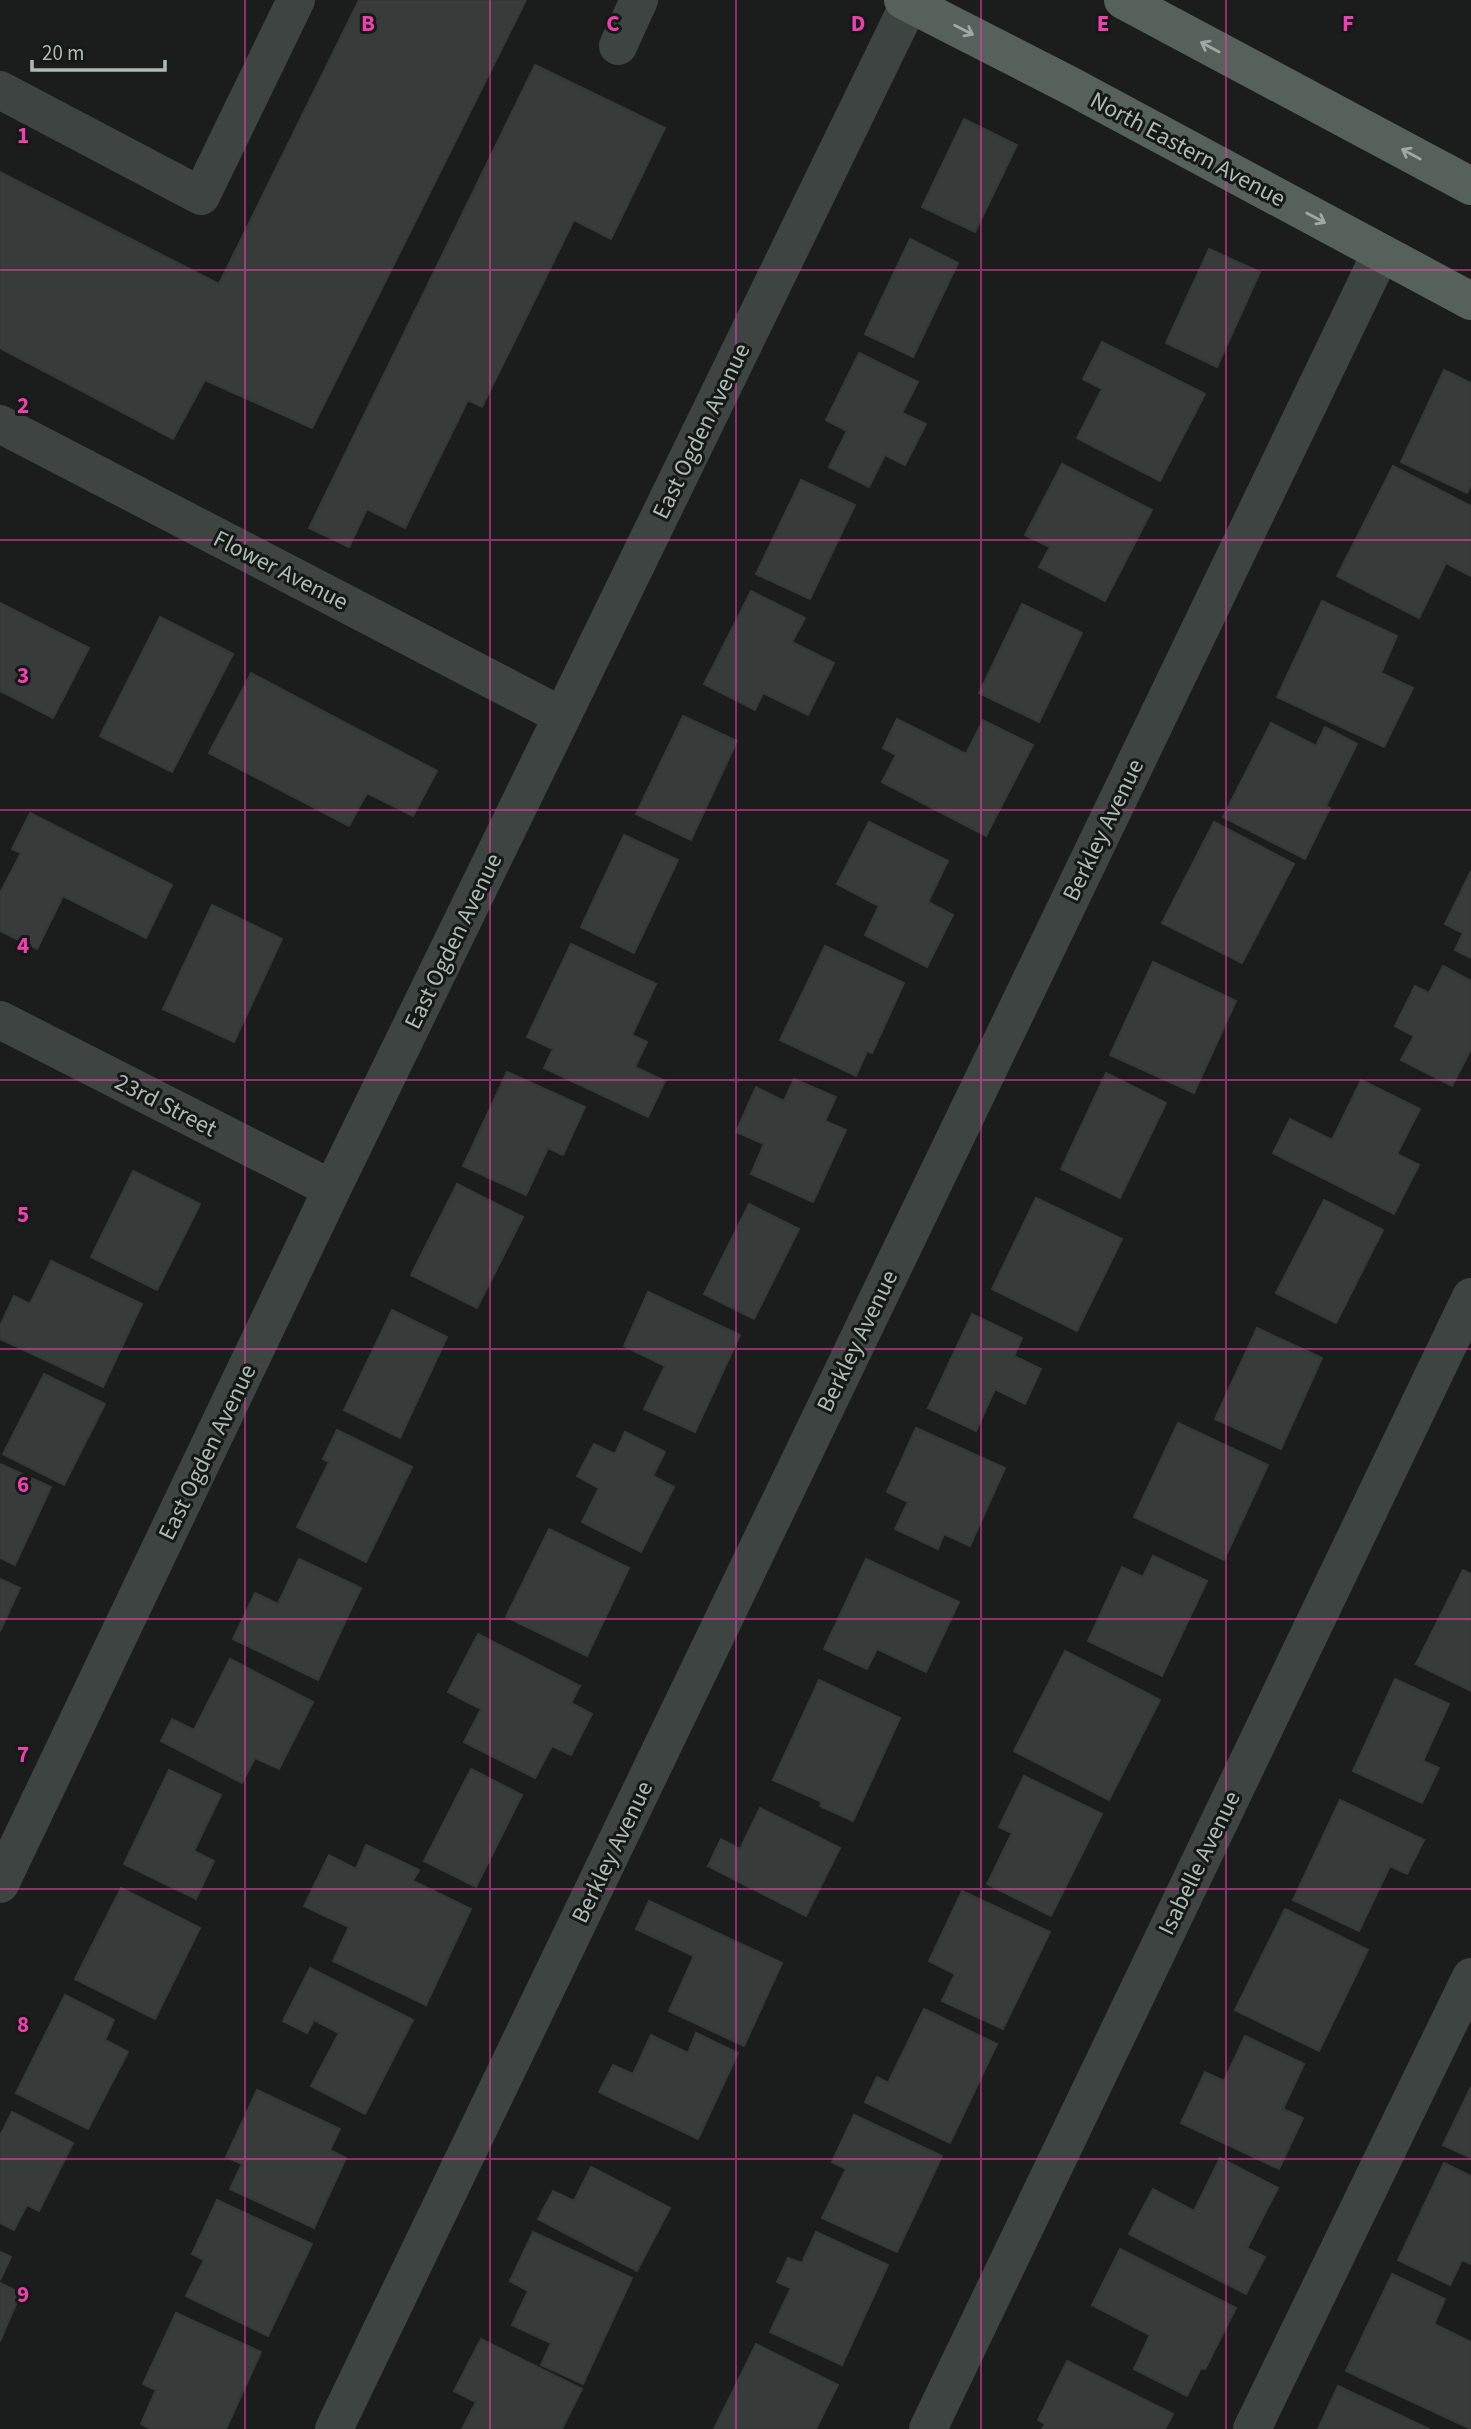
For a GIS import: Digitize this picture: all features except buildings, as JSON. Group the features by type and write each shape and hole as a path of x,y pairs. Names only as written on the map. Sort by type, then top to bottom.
{"main road":[{"path":"1123,0 1471,186"},
{"name":"North Eastern Avenue","path":"908,1 1471,301"}],"street":[{"path":"0,90 201,196 296,0"},
{"path":"618,46 639,0"},
{"name":"East Ogden Avenue","path":"0,1884 332,1189 908,1"},
{"name":"Berkley Avenue","path":"334,2429 1381,253"},
{"name":"Flower Avenue","path":"0,424 562,716"},
{"name":"23rd Street","path":"2,1025 332,1189"},
{"name":"Isabelle Avenue","path":"928,2429 1471,1297"},
{"path":"1252,2429 1471,1977"}]}
